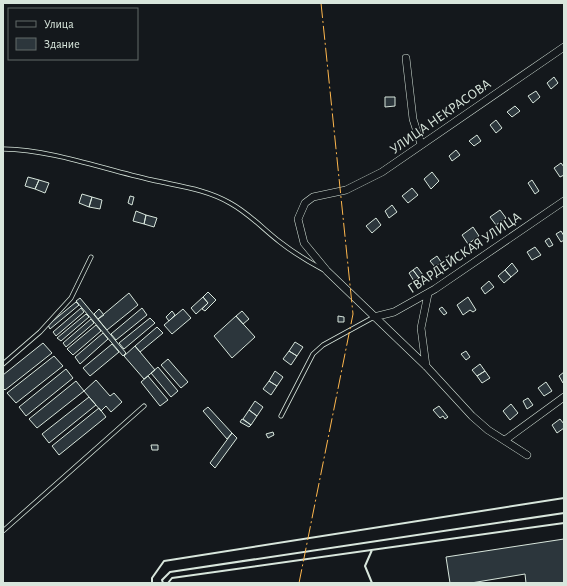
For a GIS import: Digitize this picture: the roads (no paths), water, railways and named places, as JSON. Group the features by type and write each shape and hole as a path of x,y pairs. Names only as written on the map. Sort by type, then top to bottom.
{"street":[{"name":"УЛИЦА НЕКРАСОВА","path":"528,455 488,430 472,416 426,366 327,272 304,243 298,219 305,203 313,197 346,190 368,179 564,47"},
{"path":"406,58 413,119 421,144"},
{"name":"ГВАРДЕЙСКАЯ УЛИЦА","path":"374,317 394,312 428,294 564,201"},
{"path":"426,366 421,328 428,294"},
{"path":"505,440 564,398"}],"lane":[{"path":"3,149 27,149 75,160 151,180 191,188 228,202 246,212 279,241 305,260 327,272"},
{"path":"3,364 40,332 71,298 91,257"},
{"path":"281,416 313,354 323,345 374,317"},
{"path":"3,531 144,406"}]}
